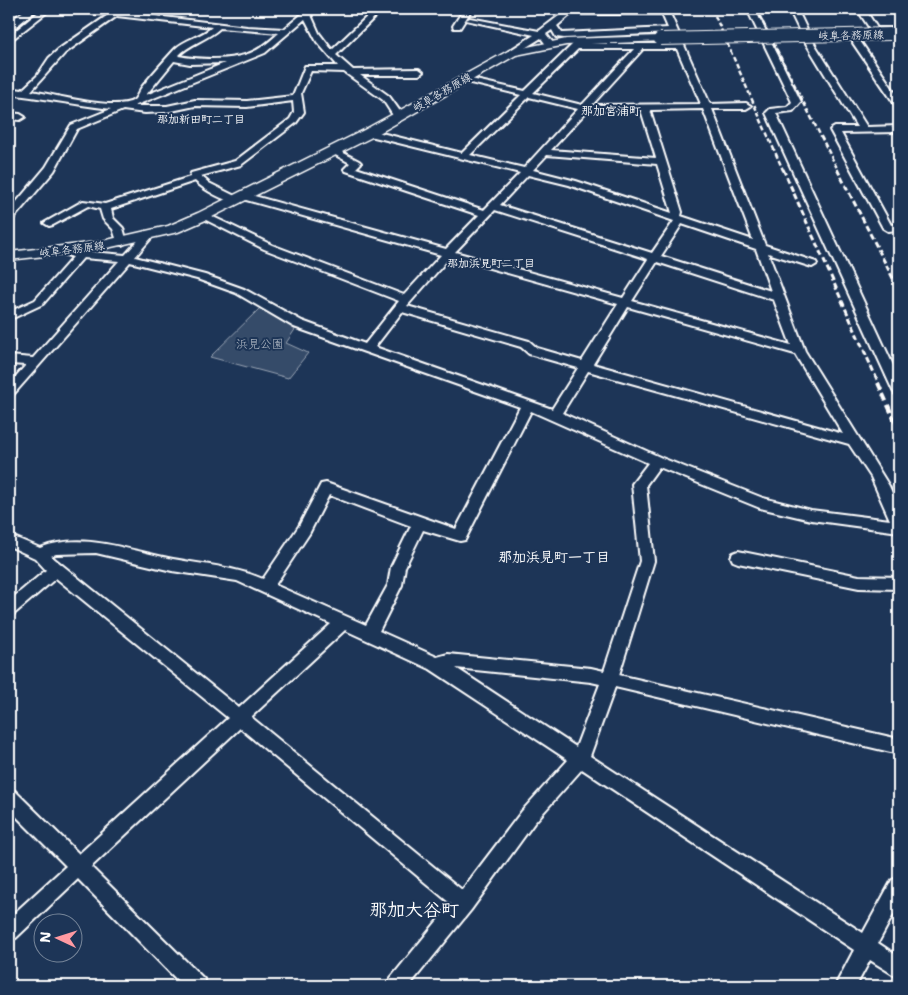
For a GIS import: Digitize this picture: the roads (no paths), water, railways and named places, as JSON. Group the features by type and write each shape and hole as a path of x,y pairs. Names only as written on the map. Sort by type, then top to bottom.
{"main road":[{"path":"12,22 32,9"},
{"name":"岐阜各務原線","path":"9,256 63,251 122,242 148,236 202,216 369,133 512,53 546,39 584,41 897,33"}],"street":[{"path":"9,40 47,9"},
{"path":"74,9 119,11 219,25 284,31"},
{"path":"332,54 379,9"},
{"path":"457,26 468,9"},
{"path":"751,9 797,102 790,109 773,111 771,113 899,391"},
{"path":"793,9 808,40 864,130"},
{"path":"861,9 875,30 897,33"},
{"path":"308,10 310,24 316,36 349,71 388,100 393,112 399,117"},
{"path":"9,217 43,177 74,127 138,100 241,61 267,48 308,10"},
{"path":"63,251 130,259 201,277 240,291 298,324 528,405 760,503 811,515 899,526 883,484 871,463 859,450 799,351 707,107 665,10 571,10 553,26 546,39 470,20"},
{"path":"24,93 40,78 52,60 62,51 119,11"},
{"path":"138,100 180,49 209,34 219,25"},
{"path":"553,26 559,35 564,36 674,30"},
{"path":"857,43 899,104"},
{"path":"462,157 576,46 682,47"},
{"path":"367,349 403,304 448,253 526,172 640,47"},
{"path":"172,58 241,61"},
{"path":"196,178 194,175 238,163 293,121 299,112 299,87 308,68 349,71 419,72"},
{"path":"465,79 584,108 746,106"},
{"path":"9,91 52,96 64,101 120,108 156,110 195,103 247,104 298,98"},
{"path":"555,416 678,218 645,107"},
{"path":"9,116 20,117"},
{"path":"899,129 835,130 888,228 899,228"},
{"path":"369,133 434,148 462,157 572,182 812,264"},
{"path":"333,151 356,163 350,169 654,258 780,298"},
{"path":"543,152 661,161"},
{"path":"49,223 87,202 105,207 196,178 239,198 448,253 624,304 799,351"},
{"path":"105,207 108,219 118,228 122,242"},
{"path":"202,216 268,247 403,304 525,344 533,351 854,440"},
{"path":"9,392 130,259 148,236"},
{"path":"9,316 39,302 81,254"},
{"path":"9,360 36,362"},
{"path":"265,588 304,530 326,488 419,523 460,536 506,449 505,446 528,405"},
{"path":"397,986 464,903 528,817 580,759 610,679 647,561 639,484 657,461"},
{"path":"369,636 395,585 398,567 419,523"},
{"path":"9,540 40,554 56,570 240,718 464,903"},
{"path":"40,554 55,548 96,547 172,565 238,575 342,624 436,664 899,968"},
{"path":"738,557 859,582 899,583"},
{"path":"9,610 56,570"},
{"path":"9,931 342,624"},
{"path":"436,664 448,661 591,675 899,747"},
{"path":"9,797 198,986"},
{"path":"845,986 899,886"}],"railway":[{"path":"712,9 783,170"},
{"path":"756,9 838,170"},
{"path":"783,169 879,384"},
{"path":"837,169 899,290"},
{"path":"878,383 899,430"}],"district":[{"name":"那加宮浦町","path":"611,111"},
{"name":"那加新田町二丁目","path":"201,119"},
{"name":"那加浜見町二丁目","path":"491,263"},
{"name":"那加浜見町一丁目","path":"554,557"},
{"name":"那加大谷町","path":"414,910"}],"park label":[{"name":"浜見公園","path":"260,344"}]}
